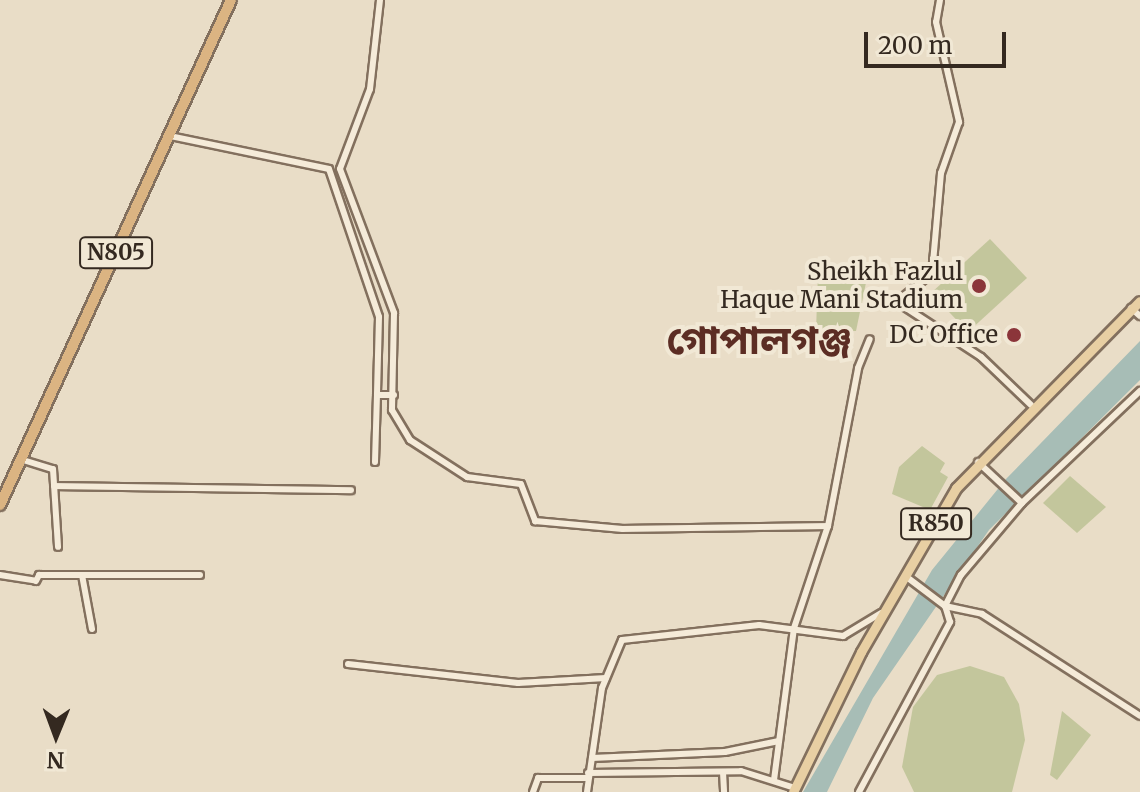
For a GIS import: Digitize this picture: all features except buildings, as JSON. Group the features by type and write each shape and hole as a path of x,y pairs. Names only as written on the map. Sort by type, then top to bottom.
{"highway":[{"name":"N805","path":"0,505 231,0"}],"main road":[{"name":"R850","path":"794,790 890,606 911,580 978,462 1031,405 1140,301"}],"street":[{"path":"375,462 379,317 335,169 370,89 380,0"},
{"path":"940,0 936,22 959,122 941,173 932,273 897,302 981,357 1031,405"},
{"path":"170,136 335,169"},
{"path":"335,169 394,313 392,410 410,440 467,477 521,484 535,521 623,529 828,526"},
{"path":"1131,308 1140,316"},
{"path":"774,780 794,628 828,526 858,368 870,339"},
{"path":"943,605 1022,503 1140,391"},
{"path":"378,395 392,395"},
{"path":"23,460 52,467 58,547"},
{"path":"978,462 1022,503"},
{"path":"54,486 351,490"},
{"path":"0,575 36,581 82,575 200,575"},
{"path":"82,575 92,629"},
{"path":"911,580 943,605 982,614 1140,716"},
{"path":"859,792 950,622 943,605"},
{"path":"587,792 606,678 619,644 634,636 726,626 794,628 843,636 890,606"},
{"path":"348,664 518,683 606,678"},
{"path":"592,758 725,752 779,741"},
{"path":"533,792 538,778 723,772 774,780 794,790"},
{"path":"723,772 724,792"}],"green space":[{"name":"Sheikh Fazlul Haque Mani Stadium","path":"990,239 1027,278 968,332 931,293"},
{"path":"818,273 868,273 856,331 816,331"},
{"path":"922,446 945,463 940,472 948,477 930,510 892,494 899,467"},
{"path":"1070,476 1106,507 1077,533 1043,503"},
{"path":"970,666 1004,677 1019,704 1025,740 1012,792 914,792 902,767 913,707 937,675"},
{"path":"1062,711 1091,735 1057,780 1050,775"}],"water":[{"path":"1140,341 1140,380 989,530 873,698 827,792 803,792 932,570 1006,479"}],"place":[{"name":"Sheikh Fazlul Haque Mani Stadium","path":"979,286"},
{"name":"DC Office","path":"1014,335"}],"district":[{"name":"গোপালগঞ্জ","path":"759,340"}]}
